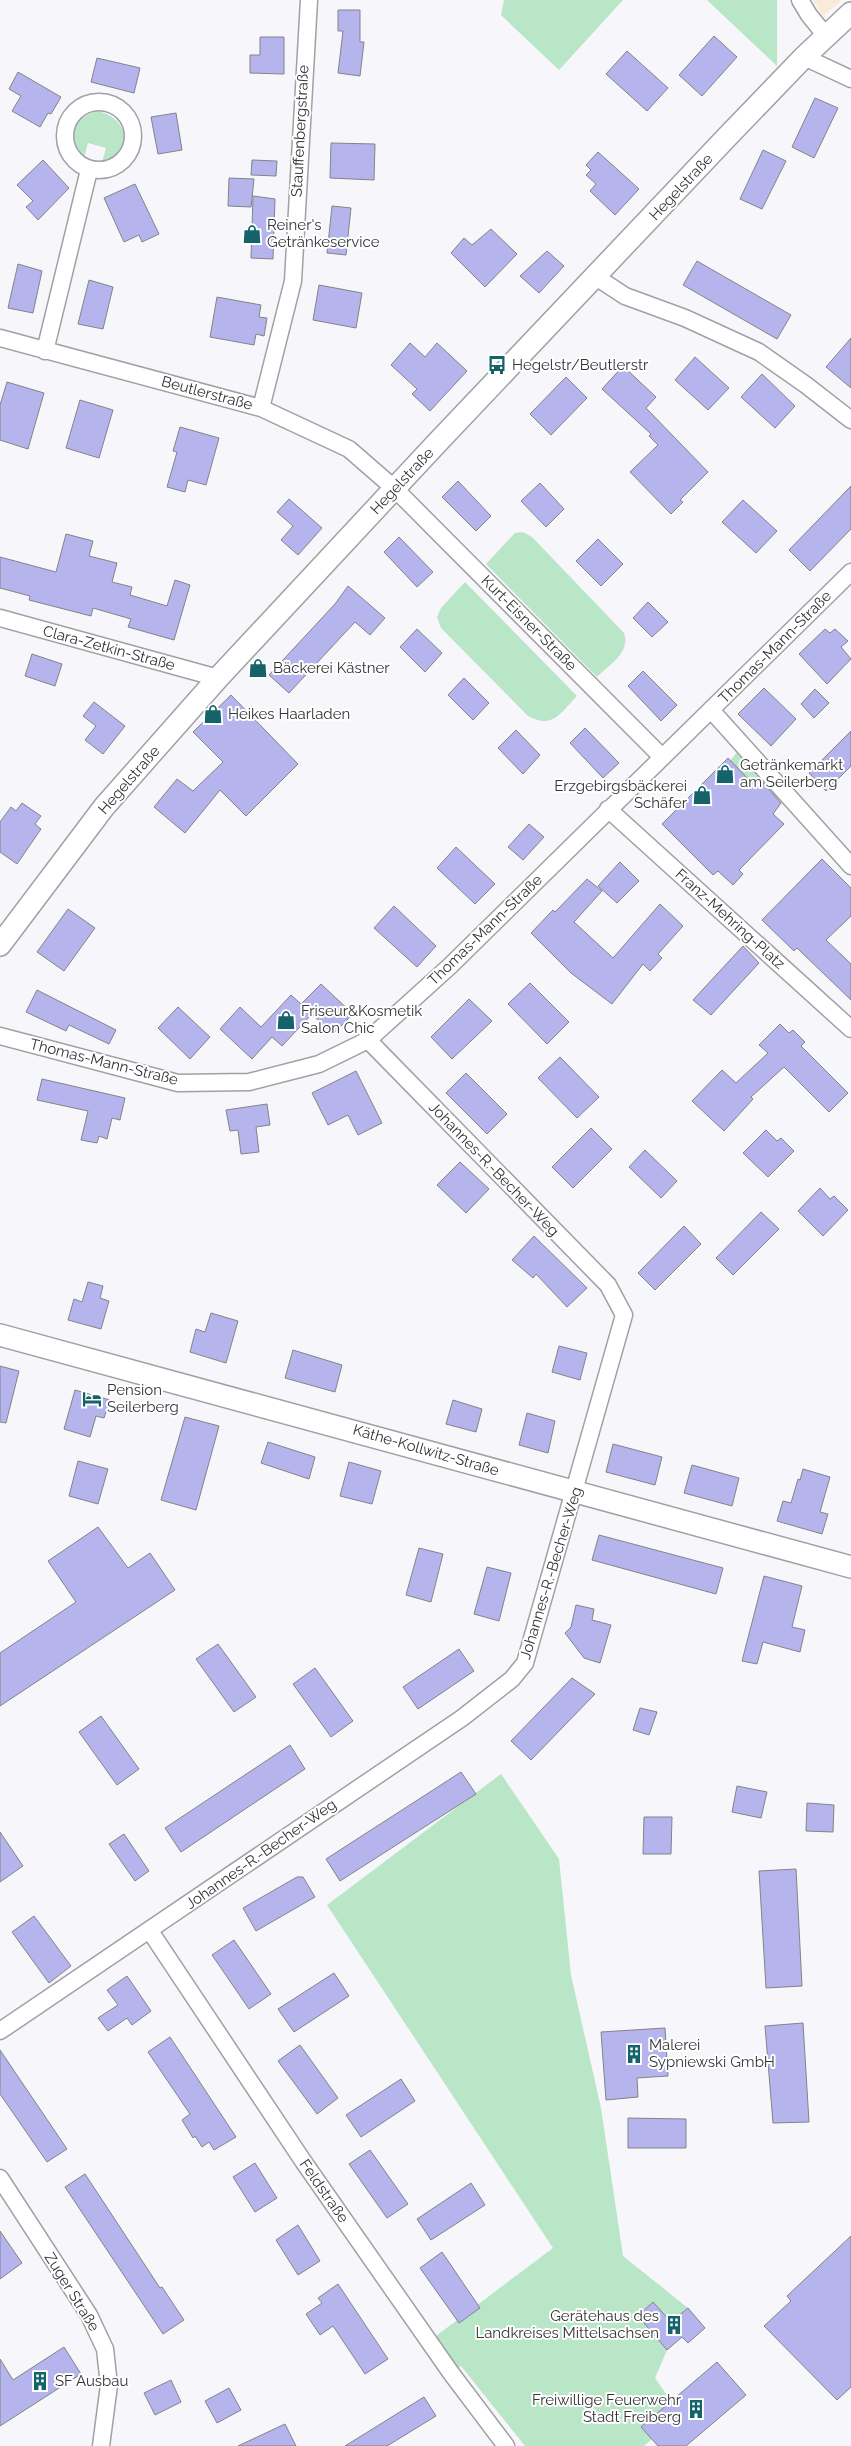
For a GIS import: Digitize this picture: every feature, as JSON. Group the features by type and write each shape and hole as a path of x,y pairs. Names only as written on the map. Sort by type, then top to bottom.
{"street":[{"name":"Stauffenbergstraße","path":"261,408 293,282 308,0"},
{"path":"800,0 808,15 826,36"},
{"name":"Hegelstraße","path":"0,945 104,807 218,678 804,57 851,13"},
{"path":"804,57 828,71 851,79"},
{"path":"106,102 117,107 126,115 132,130 132,147 126,157 117,165 106,170 90,170 73,158 67,148 66,129 70,118 78,109 89,104 106,102"},
{"path":"45,351 90,170"},
{"path":"596,277 625,296 685,318 758,352 806,385 851,420"},
{"name":"Beutlerstraße","path":"0,338 261,408 350,449 395,489"},
{"name":"Kurt-Eisner-Straße","path":"395,489 662,758"},
{"name":"Thomas-Mann-Straße","path":"0,1036 178,1083 249,1082 319,1064 368,1040 450,966 851,572"},
{"name":"Clara-Zetkin-Straße","path":"0,618 218,678"},
{"path":"711,710 851,866"},
{"name":"Franz-Mehring-Platz","path":"608,809 851,1029"},
{"name":"Johannes-R.-Becher-Weg","path":"0,2031 150,1930 248,1860 462,1718 512,1680 525,1663 624,1315 608,1285 368,1040"},
{"name":"Käthe-Kollwitz-Straße","path":"0,1335 136,1370 851,1567"},
{"name":"Feldstraße","path":"150,1930 303,2161 458,2384 506,2446"},
{"name":"Zuger Straße","path":"0,2178 89,2315 105,2349 109,2385 101,2446"}],"shaded area":[{"path":"813,0 842,0 823,16"}],"green space":[{"path":"504,0 623,0 559,70 501,15"},
{"path":"707,0 777,0 777,66"},
{"path":"98,111 118,122 125,138 124,146 119,154 112,159 102,162 106,148 88,143 84,158 78,150 73,136 74,129 83,118"},
{"path":"523,532 532,537 624,633 625,640 622,652 597,677 486,564 515,533"},
{"path":"465,582 577,696 556,717 544,721 528,716 441,628 437,617 441,608"},
{"path":"738,751 759,776 750,783 729,762"},
{"path":"501,1774 559,1859 571,1975 601,2108 623,2256 688,2308 671,2322 653,2302 638,2316 667,2350 655,2378 671,2401 641,2427 652,2439 644,2446 525,2446 461,2366 451,2373 428,2342 553,2248 327,1905"}],"building":[{"path":"338,10 360,10 360,42 364,42 360,76 338,73 343,31 338,31"},
{"path":"714,36 737,57 702,96 679,75"},
{"path":"260,37 284,37 284,74 250,73 250,55 260,55"},
{"path":"627,51 668,88 647,111 606,74"},
{"path":"97,58 140,68 134,93 91,82"},
{"path":"18,72 61,97 51,114 48,113 40,127 12,111 21,96 9,89"},
{"path":"815,98 838,108 814,158 792,147"},
{"path":"176,113 182,150 158,154 151,117"},
{"path":"331,143 375,144 374,180 330,178"},
{"path":"763,150 786,161 762,209 740,199"},
{"path":"598,152 639,189 615,215 590,191 596,184 586,175 591,170 586,165"},
{"path":"43,160 69,188 38,220 26,207 33,201 17,185"},
{"path":"252,160 277,161 276,176 251,175"},
{"path":"229,178 254,179 251,207 228,206"},
{"path":"135,184 159,234 142,242 139,235 124,242 104,198"},
{"path":"253,196 275,199 273,259 251,258"},
{"path":"332,206 351,208 346,255 327,253"},
{"path":"491,229 517,254 485,287 451,253 464,238 472,245"},
{"path":"547,251 564,266 539,293 520,276"},
{"path":"697,261 791,315 777,339 683,285"},
{"path":"18,264 42,271 33,313 8,308"},
{"path":"89,280 113,287 103,329 78,324"},
{"path":"319,285 362,293 356,328 313,320"},
{"path":"217,297 261,305 259,317 267,318 264,336 256,334 254,345 210,337"},
{"path":"851,338 851,388 826,367"},
{"path":"410,343 425,357 437,343 467,371 430,411 412,394 417,389 391,365"},
{"path":"695,357 729,388 708,410 675,380"},
{"path":"623,366 656,397 646,408 708,472 680,500 683,502 671,514 630,472 658,445 649,436 651,434 602,389"},
{"path":"762,374 795,406 775,428 741,397"},
{"path":"566,377 587,398 551,435 530,414"},
{"path":"7,382 44,393 28,449 0,440 0,405"},
{"path":"80,400 113,410 99,458 66,448"},
{"path":"180,427 219,438 206,485 188,480 185,492 167,487 177,452 173,451"},
{"path":"458,481 491,516 476,531 442,497"},
{"path":"540,483 564,509 546,527 521,501"},
{"path":"851,486 851,529 810,571 789,550"},
{"path":"289,499 322,528 298,555 281,540 293,526 277,512"},
{"path":"743,500 777,531 756,553 722,522"},
{"path":"66,534 93,541 89,556 117,563 112,582 132,587 130,595 167,606 175,580 190,585 174,640 128,627 131,619 93,608 91,616 29,600 30,596 0,588 0,557 56,572"},
{"path":"399,537 433,572 417,587 384,552"},
{"path":"598,539 623,564 601,586 576,561"},
{"path":"348,586 385,618 370,635 355,622 289,693 269,675 335,604"},
{"path":"648,602 668,622 652,637 633,618"},
{"path":"417,629 442,653 425,672 400,647"},
{"path":"825,629 830,633 835,629 848,641 841,647 851,659 827,684 799,654"},
{"path":"32,654 62,664 55,686 25,676"},
{"path":"643,671 677,705 661,721 628,686"},
{"path":"464,678 489,703 473,720 448,695"},
{"path":"764,688 796,719 771,746 738,714"},
{"path":"815,689 829,703 814,718 801,704"},
{"path":"231,695 298,764 246,816 220,790 185,833 154,807 177,779 193,791 223,762 193,732"},
{"path":"94,702 125,726 103,754 85,740 96,726 83,716"},
{"path":"585,728 619,763 603,778 570,743"},
{"path":"516,730 540,755 523,774 498,748"},
{"path":"851,731 851,766 826,791 809,773"},
{"path":"728,758 753,784 759,778 781,803 773,814 784,824 739,870 743,874 733,885 718,871 713,875 662,824"},
{"path":"22,803 41,816 35,824 41,829 17,864 0,852 0,822 11,807 16,811"},
{"path":"529,824 544,837 523,860 508,847"},
{"path":"456,847 495,884 475,904 437,868"},
{"path":"822,859 851,888 851,916 826,940 851,964 851,1000 797,948 794,951 762,920"},
{"path":"620,862 639,881 617,903 598,886"},
{"path":"587,879 602,891 574,922 613,958 660,904 683,926 658,954 662,958 650,971 643,964 612,1004 571,973 531,933 553,910 555,912"},
{"path":"394,906 436,946 417,967 374,928"},
{"path":"68,909 95,928 64,971 37,952"},
{"path":"743,946 759,963 711,1015 693,1000"},
{"path":"530,983 569,1022 547,1044 508,1004"},
{"path":"321,984 353,1014 333,1034 312,1014 282,1046 272,1037 252,1059 220,1029 240,1007 261,1027 291,995 301,1004"},
{"path":"37,990 116,1030 109,1044 69,1025 66,1031 26,1012"},
{"path":"469,999 492,1021 452,1059 431,1037"},
{"path":"178,1007 210,1037 190,1059 158,1028"},
{"path":"780,1024 789,1033 793,1030 805,1042 801,1046 848,1093 829,1112 784,1067 751,1097 753,1099 724,1131 692,1101 722,1070 736,1083 768,1053 759,1045"},
{"path":"560,1057 599,1097 577,1118 538,1078"},
{"path":"356,1071 382,1123 358,1135 348,1115 328,1125 312,1093"},
{"path":"466,1073 507,1114 487,1134 446,1093"},
{"path":"42,1079 125,1098 120,1120 112,1118 107,1139 99,1136 97,1143 81,1140 88,1111 37,1100"},
{"path":"267,1104 270,1125 256,1127 259,1152 241,1154 238,1130 230,1131 226,1110"},
{"path":"591,1128 612,1149 573,1188 552,1167"},
{"path":"766,1130 777,1141 781,1138 794,1151 768,1177 743,1153"},
{"path":"645,1150 677,1181 661,1198 629,1167"},
{"path":"460,1162 489,1189 466,1213 437,1185"},
{"path":"820,1188 830,1199 834,1196 848,1210 823,1236 798,1211"},
{"path":"761,1212 779,1229 733,1275 716,1258"},
{"path":"684,1226 701,1244 655,1290 638,1273"},
{"path":"534,1236 587,1288 567,1307 536,1274 533,1278 512,1260"},
{"path":"88,1282 103,1286 100,1298 109,1301 101,1329 68,1320 74,1299 82,1302"},
{"path":"211,1313 238,1321 226,1363 190,1352 196,1329 205,1332"},
{"path":"559,1346 587,1353 580,1380 552,1372"},
{"path":"293,1350 342,1365 335,1392 285,1378"},
{"path":"0,1366 19,1371 6,1423 0,1422"},
{"path":"75,1390 110,1400 104,1418 96,1416 90,1437 64,1429"},
{"path":"453,1400 482,1409 476,1432 446,1424"},
{"path":"527,1413 555,1421 548,1453 519,1445"},
{"path":"185,1417 219,1426 196,1510 161,1500"},
{"path":"268,1442 315,1457 309,1479 261,1463"},
{"path":"613,1444 662,1457 655,1485 606,1472"},
{"path":"78,1461 108,1469 98,1504 69,1496"},
{"path":"349,1462 381,1471 372,1504 340,1496"},
{"path":"692,1465 739,1478 732,1506 684,1493"},
{"path":"803,1469 830,1477 820,1512 828,1514 822,1534 777,1521 783,1501 791,1503"},
{"path":"98,1527 128,1568 150,1553 175,1590 0,1706 0,1653 76,1602 48,1561"},
{"path":"599,1535 723,1568 716,1594 592,1560"},
{"path":"419,1548 443,1554 431,1602 406,1595"},
{"path":"487,1567 511,1573 499,1621 474,1614"},
{"path":"764,1576 802,1586 792,1627 805,1630 800,1652 763,1642 757,1664 742,1661"},
{"path":"576,1605 594,1609 592,1620 611,1625 600,1663 584,1658 565,1633 571,1627"},
{"path":"218,1644 256,1697 234,1712 196,1659"},
{"path":"459,1649 474,1671 418,1709 403,1687"},
{"path":"315,1668 353,1721 331,1737 293,1684"},
{"path":"572,1678 595,1694 531,1760 511,1741"},
{"path":"640,1708 657,1712 649,1735 633,1730"},
{"path":"101,1716 139,1769 117,1785 79,1732"},
{"path":"290,1745 305,1769 181,1852 165,1828"},
{"path":"461,1772 476,1794 340,1881 326,1859"},
{"path":"737,1786 767,1792 761,1818 732,1812"},
{"path":"807,1803 834,1805 833,1832 806,1831"},
{"path":"644,1817 672,1817 671,1854 643,1854"},
{"path":"0,1832 23,1866 0,1882"},
{"path":"124,1834 149,1871 135,1881 109,1844"},
{"path":"796,1869 802,1986 766,1988 759,1871"},
{"path":"297,1877 303,1877 315,1897 256,1931 243,1908"},
{"path":"34,1916 71,1966 49,1983 12,1932"},
{"path":"234,1940 271,1994 249,2009 212,1955"},
{"path":"334,1973 349,1996 294,2032 278,2009"},
{"path":"127,1976 151,2011 132,2025 127,2018 108,2031 98,2018 118,2005 107,1990"},
{"path":"803,2023 809,2122 773,2123 765,2026"},
{"name":"Malerei Sypniewski GmbH","path":"665,2028 668,2076 637,2078 638,2097 606,2100 601,2032"},
{"path":"170,2037 236,2137 214,2150 209,2142 202,2147 195,2136 193,2138 182,2120 190,2114 148,2052"},
{"path":"300,2045 338,2098 317,2114 278,2061"},
{"path":"0,2050 67,2149 47,2162 0,2094"},
{"path":"401,2079 415,2101 361,2137 346,2115"},
{"path":"628,2118 686,2119 686,2148 628,2148"},
{"path":"370,2150 408,2204 387,2218 349,2164"},
{"path":"255,2163 277,2198 255,2212 233,2177"},
{"path":"85,2174 160,2288 162,2287 184,2320 163,2334 65,2187"},
{"path":"471,2183 485,2205 431,2240 417,2219"},
{"path":"298,2225 320,2261 298,2275 276,2240"},
{"path":"0,2231 22,2263 0,2279"},
{"path":"851,2236 851,2387 837,2400 764,2326 791,2301 787,2296"},
{"path":"442,2252 480,2308 459,2323 420,2268"},
{"path":"338,2284 388,2359 365,2374 333,2326 320,2335 306,2314 322,2303 318,2298"},
{"name":"Gerätehaus des Landkreises Mittelsachsen","path":"653,2302 671,2322 688,2308 705,2328 688,2343 682,2337 667,2350 638,2316"},
{"name":"SF Ausbau","path":"64,2347 81,2374 0,2426 0,2359 13,2380"},
{"name":"Freiwillige Feuerwehr Stadt Freiberg","path":"717,2362 746,2395 686,2446 658,2446 641,2427"},
{"path":"171,2380 181,2402 155,2415 144,2393"},
{"path":"229,2388 241,2410 217,2423 205,2401"},
{"path":"424,2397 436,2416 387,2446 345,2446"},
{"path":"285,2424 296,2446 238,2446"}],"place":[{"name":"Reiner's Getränkeservice","path":"252,234"},
{"name":"Hegelstr/Beutlerstr","path":"497,365"},
{"name":"Bäckerei Kästner","path":"258,668"},
{"name":"Heikes Haarladen","path":"213,714"},
{"name":"Getränkemarkt am Seilerberg","path":"725,774"},
{"name":"Erzgebirgsbäckerei Schäfer","path":"702,795"},
{"name":"Friseur&Kosmetik Salon Chic","path":"286,1020"},
{"name":"Pension Seilerberg","path":"92,1399"},
{"name":"Malerei Sypniewski GmbH","path":"634,2054"},
{"name":"Gerätehaus des Landkreises Mittelsachsen","path":"674,2325"},
{"name":"SF Ausbau","path":"40,2381"},
{"name":"Freiwillige Feuerwehr Stadt Freiberg","path":"696,2409"}]}
